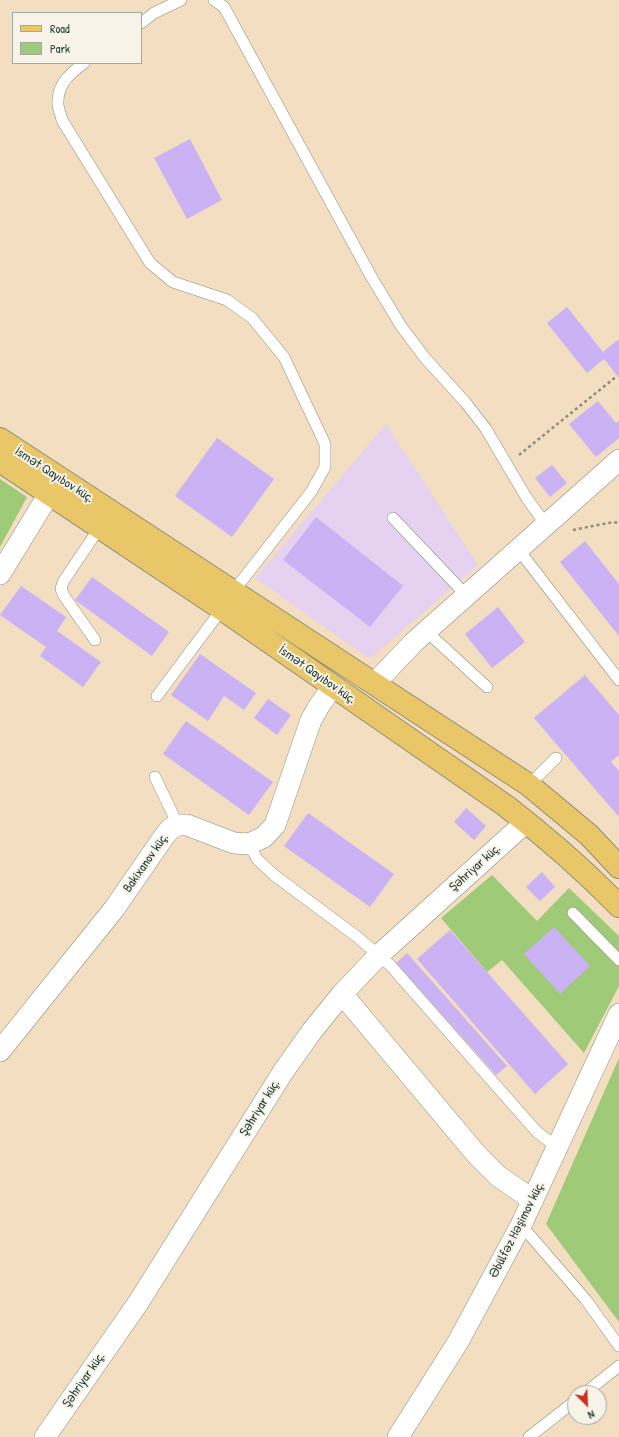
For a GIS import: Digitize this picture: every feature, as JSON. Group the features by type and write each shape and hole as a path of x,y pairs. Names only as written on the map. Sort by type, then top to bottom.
{"main road":[{"name":"İsmət Qayıbov küç.","path":"0,439 228,601 333,686 426,750 550,840 576,863 619,906"},
{"name":"İsmət Qayıbov küç.","path":"0,461 100,527 374,684 529,785 589,836 619,866"}],"street":[{"path":"374,684 409,646 619,460"},
{"path":"0,574 50,494"},
{"path":"249,844 264,837 275,825 311,720 333,686"},
{"name":"Şəhriyar küç.","path":"44,1437 138,1303 283,1072 312,1031 342,994 380,955 526,822"},
{"name":"Bakixanov küç.","path":"0,1051 114,909 170,829 178,825 187,825 234,843 249,844"},
{"path":"342,994 477,1154 498,1176 533,1200"},
{"name":"Əbülfəz Həşimov küç.","path":"398,1437 458,1342 521,1225 619,1014"}],"lane":[{"path":"142,22 154,13 181,0"},
{"path":"214,0 224,7 372,278 401,326 486,429 526,497 546,525"},
{"path":"83,64 62,83 58,102 62,120 150,263 173,282 227,300 252,318 284,357 325,444 325,467 311,492 157,696"},
{"path":"392,518 466,595"},
{"path":"95,640 64,596 61,588 63,582 100,527"},
{"path":"518,550 619,680"},
{"path":"426,631 487,687"},
{"path":"529,785 556,758"},
{"path":"155,777 178,825"},
{"path":"249,844 257,859 274,875 380,955 537,1132 558,1147"},
{"path":"573,913 619,960"},
{"path":"521,1225 586,1300 619,1346"},
{"path":"595,1385 619,1366"},
{"path":"529,1437 567,1407"}],"path":[{"path":"507,464 617,376"},
{"path":"546,525 557,530 568,531 613,522 619,523"}],"shaded area":[{"path":"386,424 478,565 370,659 255,578"}],"green space":[{"path":"0,479 27,497 0,547"},
{"path":"492,875 537,921 569,888 619,936 619,986 584,1053 502,960 487,972 441,918"},
{"path":"619,1058 619,1322 546,1224"}],"building":[{"path":"190,139 222,200 187,219 154,158"},
{"path":"567,307 603,352 619,339 619,378 604,359 587,373 547,323"},
{"path":"598,401 616,423 619,420 619,438 596,457 569,424"},
{"path":"217,438 274,479 232,537 175,496"},
{"path":"552,465 567,483 550,497 535,478"},
{"path":"316,517 403,586 370,627 283,560"},
{"path":"585,541 619,584 619,636 560,562"},
{"path":"92,577 169,632 152,656 75,600"},
{"path":"21,586 66,617 57,631 101,662 83,687 40,656 46,647 0,615"},
{"path":"498,607 525,642 492,668 465,634"},
{"path":"200,654 256,693 244,710 224,696 208,721 171,695"},
{"path":"585,675 619,715 619,755 611,762 619,771 619,817 534,718"},
{"path":"268,699 291,715 277,735 254,718"},
{"path":"186,721 273,782 249,815 163,754"},
{"path":"466,808 486,826 474,840 454,822"},
{"path":"308,813 394,874 370,907 284,846"},
{"path":"542,872 555,887 540,901 526,887"},
{"path":"554,927 590,966 560,994 524,954"},
{"path":"450,930 568,1064 535,1094 417,959"},
{"path":"407,953 507,1066 496,1075 396,963"}]}
